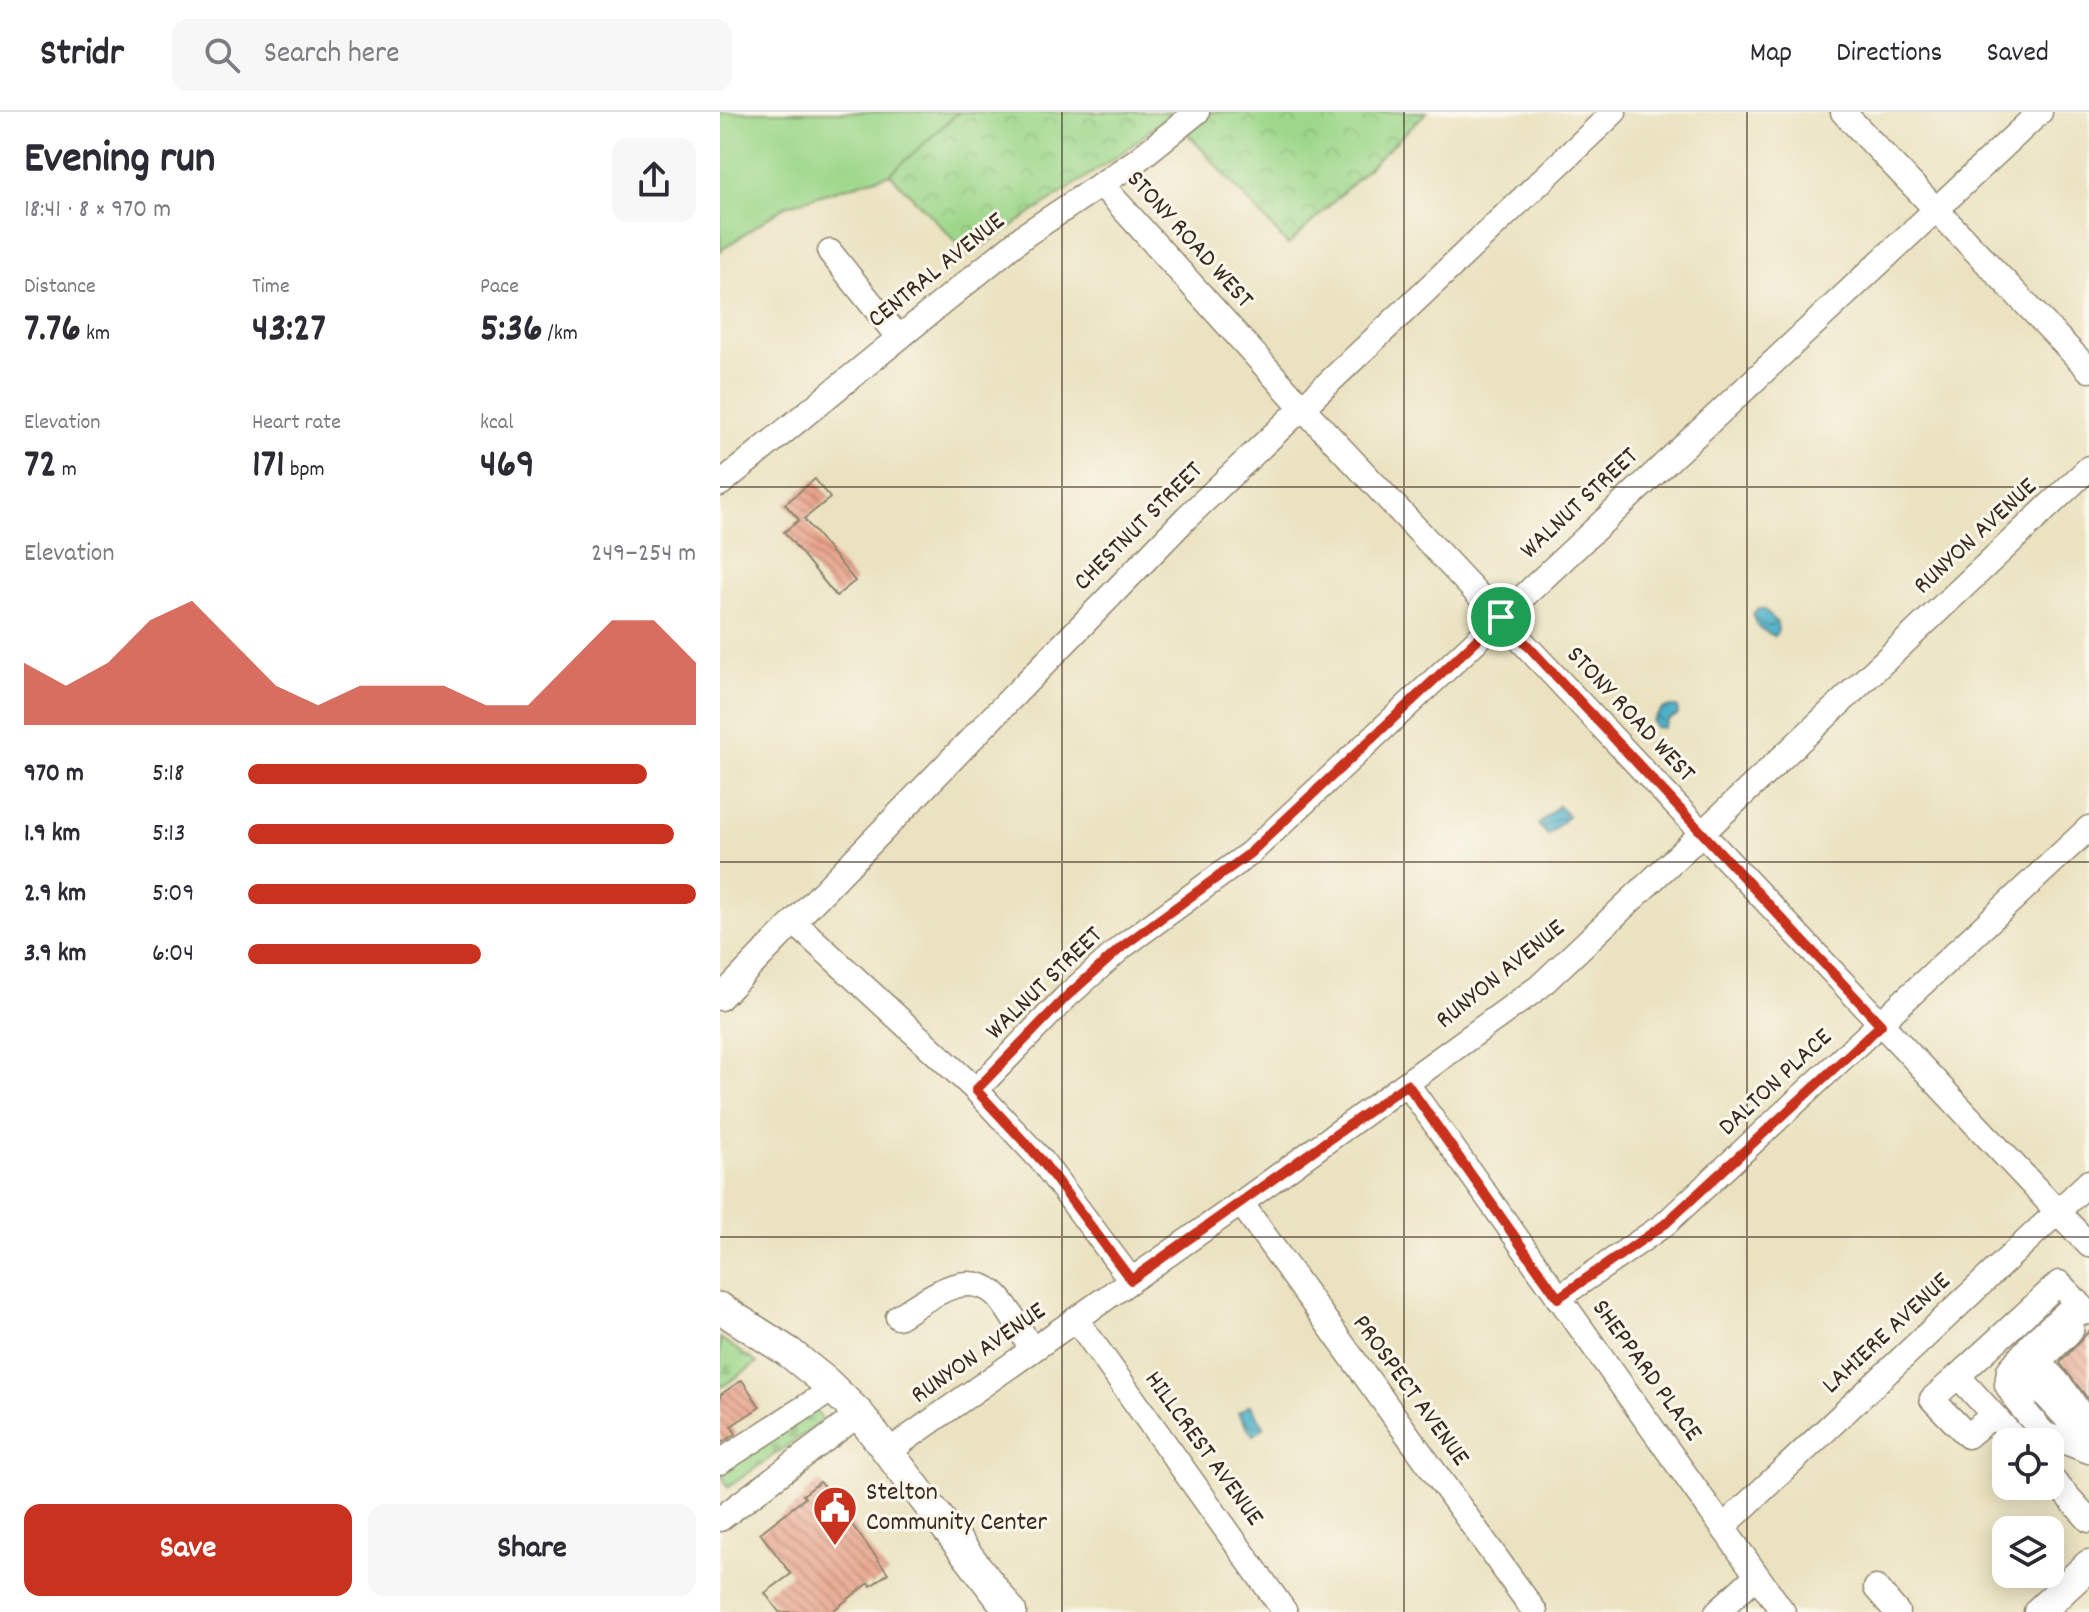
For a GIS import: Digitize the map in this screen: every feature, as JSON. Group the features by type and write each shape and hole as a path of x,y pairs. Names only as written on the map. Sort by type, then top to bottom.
{"main road":[{"path":"720,1308 790,1353 859,1414 1011,1612"},
{"path":"2039,1612 2089,1565"}],"street":[{"name":"CENTRAL AVENUE","path":"720,484 1025,235 1136,161 1197,112"},
{"name":"CHESTNUT STREET","path":"720,998 1187,517 1614,112"},
{"path":"1843,112 2089,370"},
{"name":"WALNUT STREET","path":"976,1090 1066,997 1123,946 1249,854 2040,112"},
{"name":"STONY ROAD WEST","path":"1101,184 1301,406 2089,1245"},
{"path":"830,252 899,338"},
{"name":"RUNYON AVENUE","path":"889,1451 1241,1203 1539,987 2089,468"},
{"name":"DALTON PLACE","path":"1558,1298 1665,1224 2089,828"},
{"path":"794,922 976,1090 1042,1161 1131,1280"},
{"name":"SHEPPARD PLACE","path":"1407,1084 1783,1612"},
{"name":"LAHIERE AVENUE","path":"1723,1527 2089,1182"},
{"name":"PROSPECT AVENUE","path":"1241,1203 1535,1612"},
{"path":"1993,1415 1968,1436 1932,1399 2059,1283 2079,1312"},
{"path":"898,1317 948,1288 976,1284 994,1294 1032,1350"},
{"path":"2079,1312 2022,1365 2057,1418 2089,1443"},
{"path":"2079,1312 2033,1342 2009,1370 2007,1385 2044,1434 2089,1443"},
{"name":"HILLCREST AVENUE","path":"1076,1319 1285,1612"},
{"path":"1958,1376 2005,1428"},
{"path":"720,1462 833,1389"},
{"path":"720,1519 859,1414"},
{"path":"2080,1493 2089,1520"},
{"path":"1717,1612 1756,1576"},
{"path":"1876,1588 1894,1611"}],"green space":[{"path":"720,112 959,112 890,174 785,206 720,251"},
{"path":"959,112 1427,112 1288,245 1170,114 1125,151 969,255 890,174"},
{"path":"720,1338 757,1363 720,1388"},
{"path":"814,1408 823,1421 728,1487 720,1472"}],"water":[{"path":"1758,609 1764,609 1777,623 1778,631 1774,636 1755,622 1753,614"},
{"path":"1677,707 1678,715 1668,720 1664,728 1655,727 1652,721 1662,709"},
{"path":"1558,806 1568,816 1548,835 1538,825"},
{"path":"1250,1405 1265,1427 1253,1435 1238,1413"}],"building":[{"path":"815,479 830,498 804,519 855,581 836,596 784,532 799,520 785,504"},
{"path":"2089,1331 2089,1400 2060,1363"},
{"path":"742,1380 760,1407 731,1426 736,1434 720,1444 720,1395"},
{"name":"Stelton Community Center","path":"820,1482 888,1573 871,1586 869,1583 831,1612 779,1612 765,1593 791,1574 760,1533 805,1498 803,1495"}],"place":[{"name":"Stelton Community Center","path":"835,1547"}],"route":[{"path":"1501,617 1881,1025 1665,1224 1558,1298 1407,1084 1131,1280 1042,1161 976,1090 1066,997 1123,946 1249,854 1501,617"}]}
